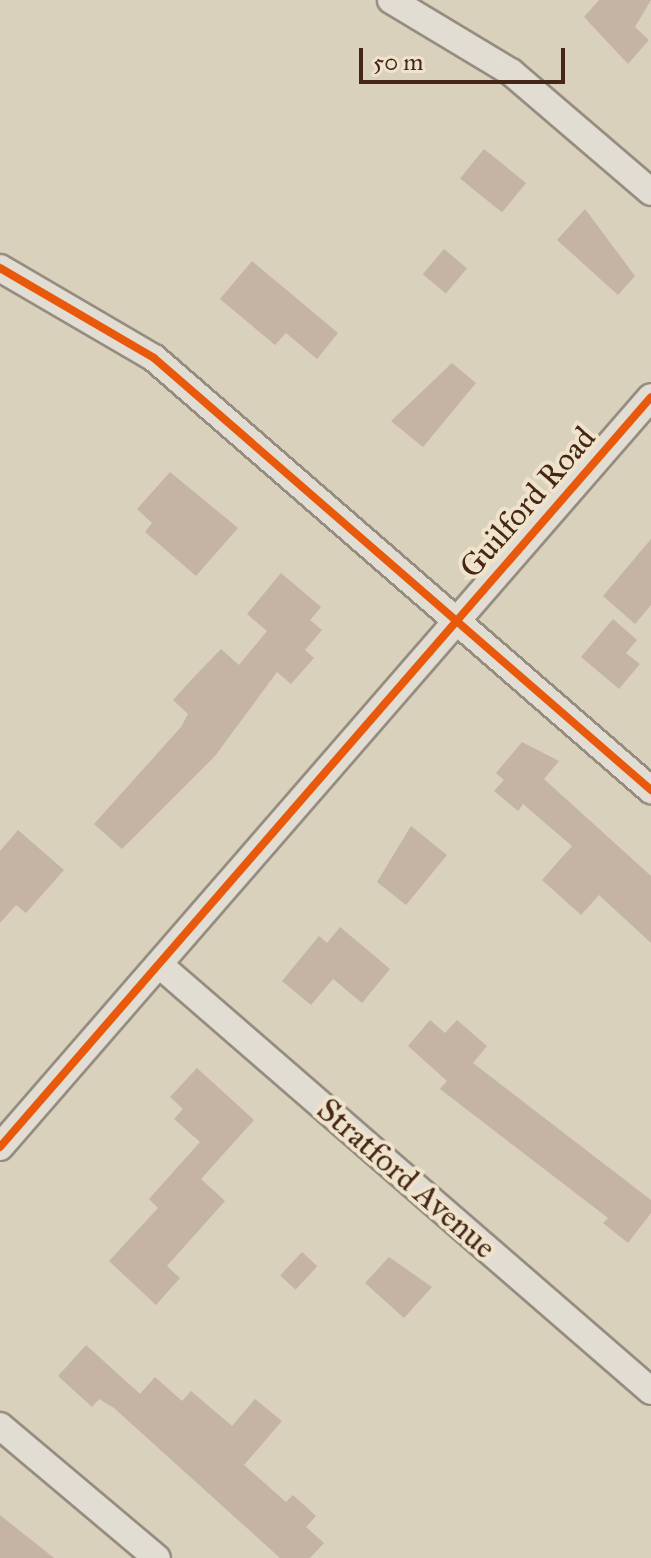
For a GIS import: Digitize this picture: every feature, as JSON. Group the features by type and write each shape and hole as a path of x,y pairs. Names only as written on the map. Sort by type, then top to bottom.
{"street":[{"path":"391,0 511,72 651,192"},
{"path":"0,268 154,358 454,626 651,790"},
{"name":"Guilford Road","path":"0,1147 162,967 651,397"},
{"name":"Stratford Avenue","path":"162,967 651,1391"},
{"path":"0,1426 157,1558"}],"building":[{"path":"599,0 651,0 635,27 649,40 628,64 584,17"},
{"path":"484,149 526,183 502,213 460,179"},
{"path":"585,209 635,276 618,295 557,240"},
{"path":"444,249 467,268 446,294 423,274"},
{"path":"252,261 338,333 317,359 286,333 275,345 220,299"},
{"path":"452,363 476,383 423,447 391,421"},
{"path":"170,472 238,528 196,576 145,532 152,523 137,509"},
{"path":"651,539 651,605 635,624 603,596"},
{"path":"281,573 321,607 310,620 322,630 305,650 314,658 291,684 277,672 215,756 122,849 94,824 181,727 188,714 173,700 221,649 239,665 267,631 247,614"},
{"path":"613,619 637,640 626,653 640,664 619,689 581,657"},
{"path":"522,742 559,761 544,779 651,876 651,943 599,895 581,915 542,880 572,846 523,804 518,811 494,791 504,780 496,773"},
{"path":"411,826 447,855 406,905 377,882"},
{"path":"18,830 64,870 26,913 16,905 0,923 0,851"},
{"path":"340,927 390,969 362,1003 333,979 311,1005 282,981 319,936 327,943"},
{"path":"430,1020 445,1033 457,1020 487,1046 473,1063 651,1200 651,1213 628,1243 603,1223 608,1218 440,1089 447,1081 408,1046"},
{"path":"197,1068 254,1120 201,1179 225,1201 167,1266 180,1278 156,1305 109,1261 158,1208 149,1199 200,1142 174,1119 183,1109 170,1097"},
{"path":"302,1252 317,1266 296,1290 280,1275"},
{"path":"389,1257 432,1287 404,1318 365,1283"},
{"path":"86,1345 140,1394 155,1377 182,1401 191,1391 232,1426 255,1399 282,1421 244,1465 286,1502 293,1495 316,1516 306,1527 324,1543 310,1558 280,1558 114,1408 99,1399 92,1407 58,1376"},
{"path":"0,1515 54,1558 0,1558"}],"cycle path":[{"path":"0,268 154,358 651,790"},
{"path":"0,1147 651,397"}]}
